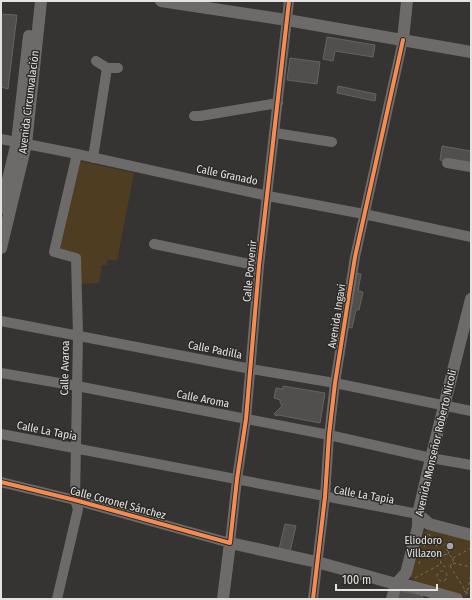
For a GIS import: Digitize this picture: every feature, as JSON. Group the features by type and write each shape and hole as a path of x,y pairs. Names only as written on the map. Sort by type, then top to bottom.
{"main road":[{"name":"Avenida Circunvalación","path":"1,208 21,143 33,1"},
{"name":"Avenida Circunvalación","path":"1,248 21,143 41,1"},
{"path":"161,1 287,20 471,52"},
{"name":"Avenida Ingavi","path":"403,40 407,1"},
{"name":"Avenida Monseñor Roberto Nicoli","path":"396,584 406,573 418,527 418,514 431,458 471,299"},
{"path":"418,514 429,524 471,535"},
{"name":"Calle Coronel Sánchez","path":"230,543 317,562 396,584 415,581 461,594"},
{"name":"Calle Porvenir","path":"223,599 230,543"},
{"path":"392,599 396,584"}],"street":[{"name":"Calle Porvenir","path":"230,543 237,479 246,419 260,266 289,1"},
{"name":"Avenida Ingavi","path":"313,599 335,383 355,257 403,40"},
{"path":"96,61 107,68 118,68"},
{"path":"93,158 107,68"},
{"path":"194,116 278,103"},
{"path":"275,133 332,142"},
{"name":"Calle Granado","path":"1,139 268,196 364,214 471,237"},
{"name":"Calle Avaroa","path":"57,599 78,509 75,500 78,335 76,258 54,252 77,154"},
{"path":"447,163 471,167"},
{"path":"154,244 260,266"},
{"name":"Calle Padilla","path":"1,321 251,369 335,383 471,411"},
{"name":"Calle Aroma","path":"1,373 329,434 431,458 471,465"},
{"name":"Calle La Tapia","path":"1,434 418,514"},
{"name":"Calle Coronel Sánchez","path":"1,482 75,500 230,543"}],"path":[{"path":"428,533 434,534"},
{"path":"418,566 428,533"},
{"path":"428,533 443,556"},
{"path":"440,560 454,548 454,544 451,541 447,542 445,545 449,552"},
{"path":"453,558 471,548"},
{"path":"422,554 440,560"},
{"path":"448,554 453,558"},
{"path":"440,560 441,564 450,566 453,563 453,558"},
{"path":"453,563 471,567"},
{"path":"415,581 441,564"},
{"path":"439,585 441,581 446,580 447,576 446,572 444,571 445,566"},
{"path":"450,566 461,594 465,599"},
{"path":"441,581 436,576 437,573 444,571"},
{"path":"415,581 416,572"},
{"path":"461,594 471,574"},
{"path":"461,594 471,593"}],"shaded area":[{"path":"79,161 134,173 117,261 108,259 106,265 102,265 99,283 77,284 80,256 57,250"},
{"path":"429,529 471,539 471,593 466,597 415,583 411,577 424,532"}],"building":[{"path":"1,14 17,15 8,89 1,87"},
{"path":"327,37 375,45 373,57 335,51 333,61 323,59"},
{"path":"290,58 320,62 317,84 287,80"},
{"path":"338,86 376,94 375,101 337,93"},
{"path":"442,146 471,151 471,166 440,160"},
{"path":"356,273 361,274 358,291 363,292 359,310 356,310 352,328 347,327"},
{"path":"283,386 325,393 320,423 278,415 276,416 274,414 282,406 280,400 274,398 276,388 283,389"},
{"path":"285,524 296,526 290,552 279,549"},
{"path":"398,590 423,596 422,599 396,599"}],"cycle path":[{"path":"1,482 75,500 230,543 237,479 246,419 259,266 289,1"},
{"path":"313,599 325,497 329,435 335,383 355,257 403,40"}],"place":[{"name":"Eliodoro Villazon","path":"450,546"}]}
